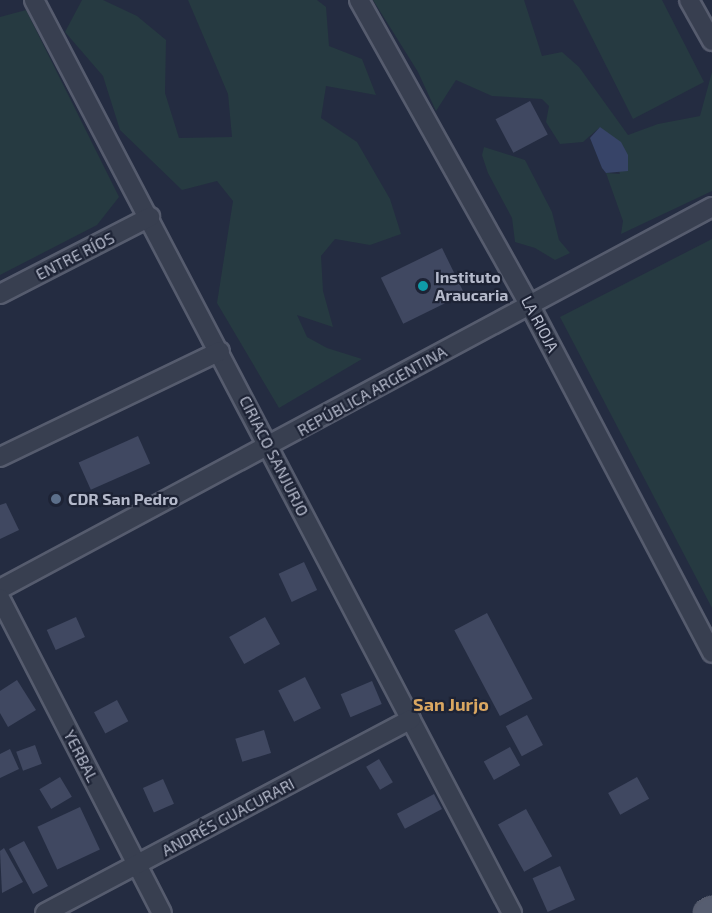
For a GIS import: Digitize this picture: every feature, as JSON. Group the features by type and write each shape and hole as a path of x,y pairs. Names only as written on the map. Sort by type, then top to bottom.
{"main road":[{"path":"707,913 712,910"}],"street":[{"name":"CIRIACO SANJURJO","path":"34,0 150,217 512,913"},
{"name":"LA RIOJA","path":"359,0 530,304 712,653"},
{"path":"689,0 712,41"},
{"name":"REPÚBLICA ARGENTINA","path":"0,589 270,447 712,207"},
{"name":"ENTRE RÍOS","path":"0,294 150,217"},
{"path":"0,457 219,351"},
{"name":"YERBAL","path":"0,598 162,913"},
{"name":"ANDRÉS GUACURARI","path":"45,913 411,719"}],"shaded area":[{"path":"82,0 103,0 137,16 166,40 165,93 179,138 232,137 228,94 188,0 317,0 326,7 329,46 362,59 376,95 326,86 321,118 357,142 390,199 401,234 370,245 335,239 321,256 323,291 333,327 297,315 307,337 327,348 362,359 279,408 217,303 233,201 217,181 182,190 120,130 103,76 65,32"},
{"path":"373,0 524,0 542,56 562,52 579,67 628,135 658,124 700,116 712,72 712,191 621,234 623,221 606,173 620,174 600,127 583,142 560,144 546,122 549,106 542,99 492,96 456,80 436,111 418,72"},
{"path":"573,0 662,0 704,82 633,119"},
{"path":"26,10 119,197 97,225 0,275 0,17"},
{"path":"484,147 525,160 552,212 559,240 570,253 555,260 535,248 515,242 512,218 488,173 482,155"},
{"path":"712,239 712,608 560,317"}],"water":[{"path":"600,127 621,142 628,155 628,171 606,173 602,168 590,138"}],"building":[{"path":"530,101 548,135 513,153 496,119"},
{"name":"Instituto Araucaria","path":"442,248 464,294 403,324 381,278"},
{"path":"138,436 150,463 91,490 79,462"},
{"path":"6,503 19,530 0,539 0,505"},
{"path":"304,562 317,590 292,602 279,574"},
{"path":"487,613 533,699 500,716 454,630"},
{"path":"76,617 85,637 56,650 47,630"},
{"path":"265,617 280,644 244,664 229,637"},
{"path":"305,677 321,708 294,722 278,691"},
{"path":"17,680 36,710 8,727 0,713 0,691"},
{"path":"372,681 382,704 350,717 341,694"},
{"path":"117,700 128,721 105,733 94,712"},
{"path":"527,715 543,745 522,756 506,726"},
{"path":"264,730 271,753 242,762 235,739"},
{"path":"35,745 42,764 23,771 16,752"},
{"path":"510,747 520,765 494,780 484,762"},
{"path":"10,749 19,769 0,778 0,754"},
{"path":"379,759 393,782 380,790 366,767"},
{"path":"60,777 72,797 51,809 39,789"},
{"path":"637,777 649,799 620,815 608,793"},
{"path":"163,779 174,804 154,813 143,788"},
{"path":"434,794 442,809 405,829 397,814"},
{"path":"80,807 100,850 57,869 37,827"},
{"path":"526,809 552,856 524,872 498,825"},
{"path":"24,841 48,886 33,894 9,849"},
{"path":"4,848 23,882 2,893 0,851"},
{"path":"560,866 575,900 548,912 533,878"}],"place":[{"name":"Instituto Araucaria","path":"423,286"},
{"name":"CDR San Pedro","path":"56,499"}],"district":[{"name":"San Jurjo","path":"451,704"}]}
